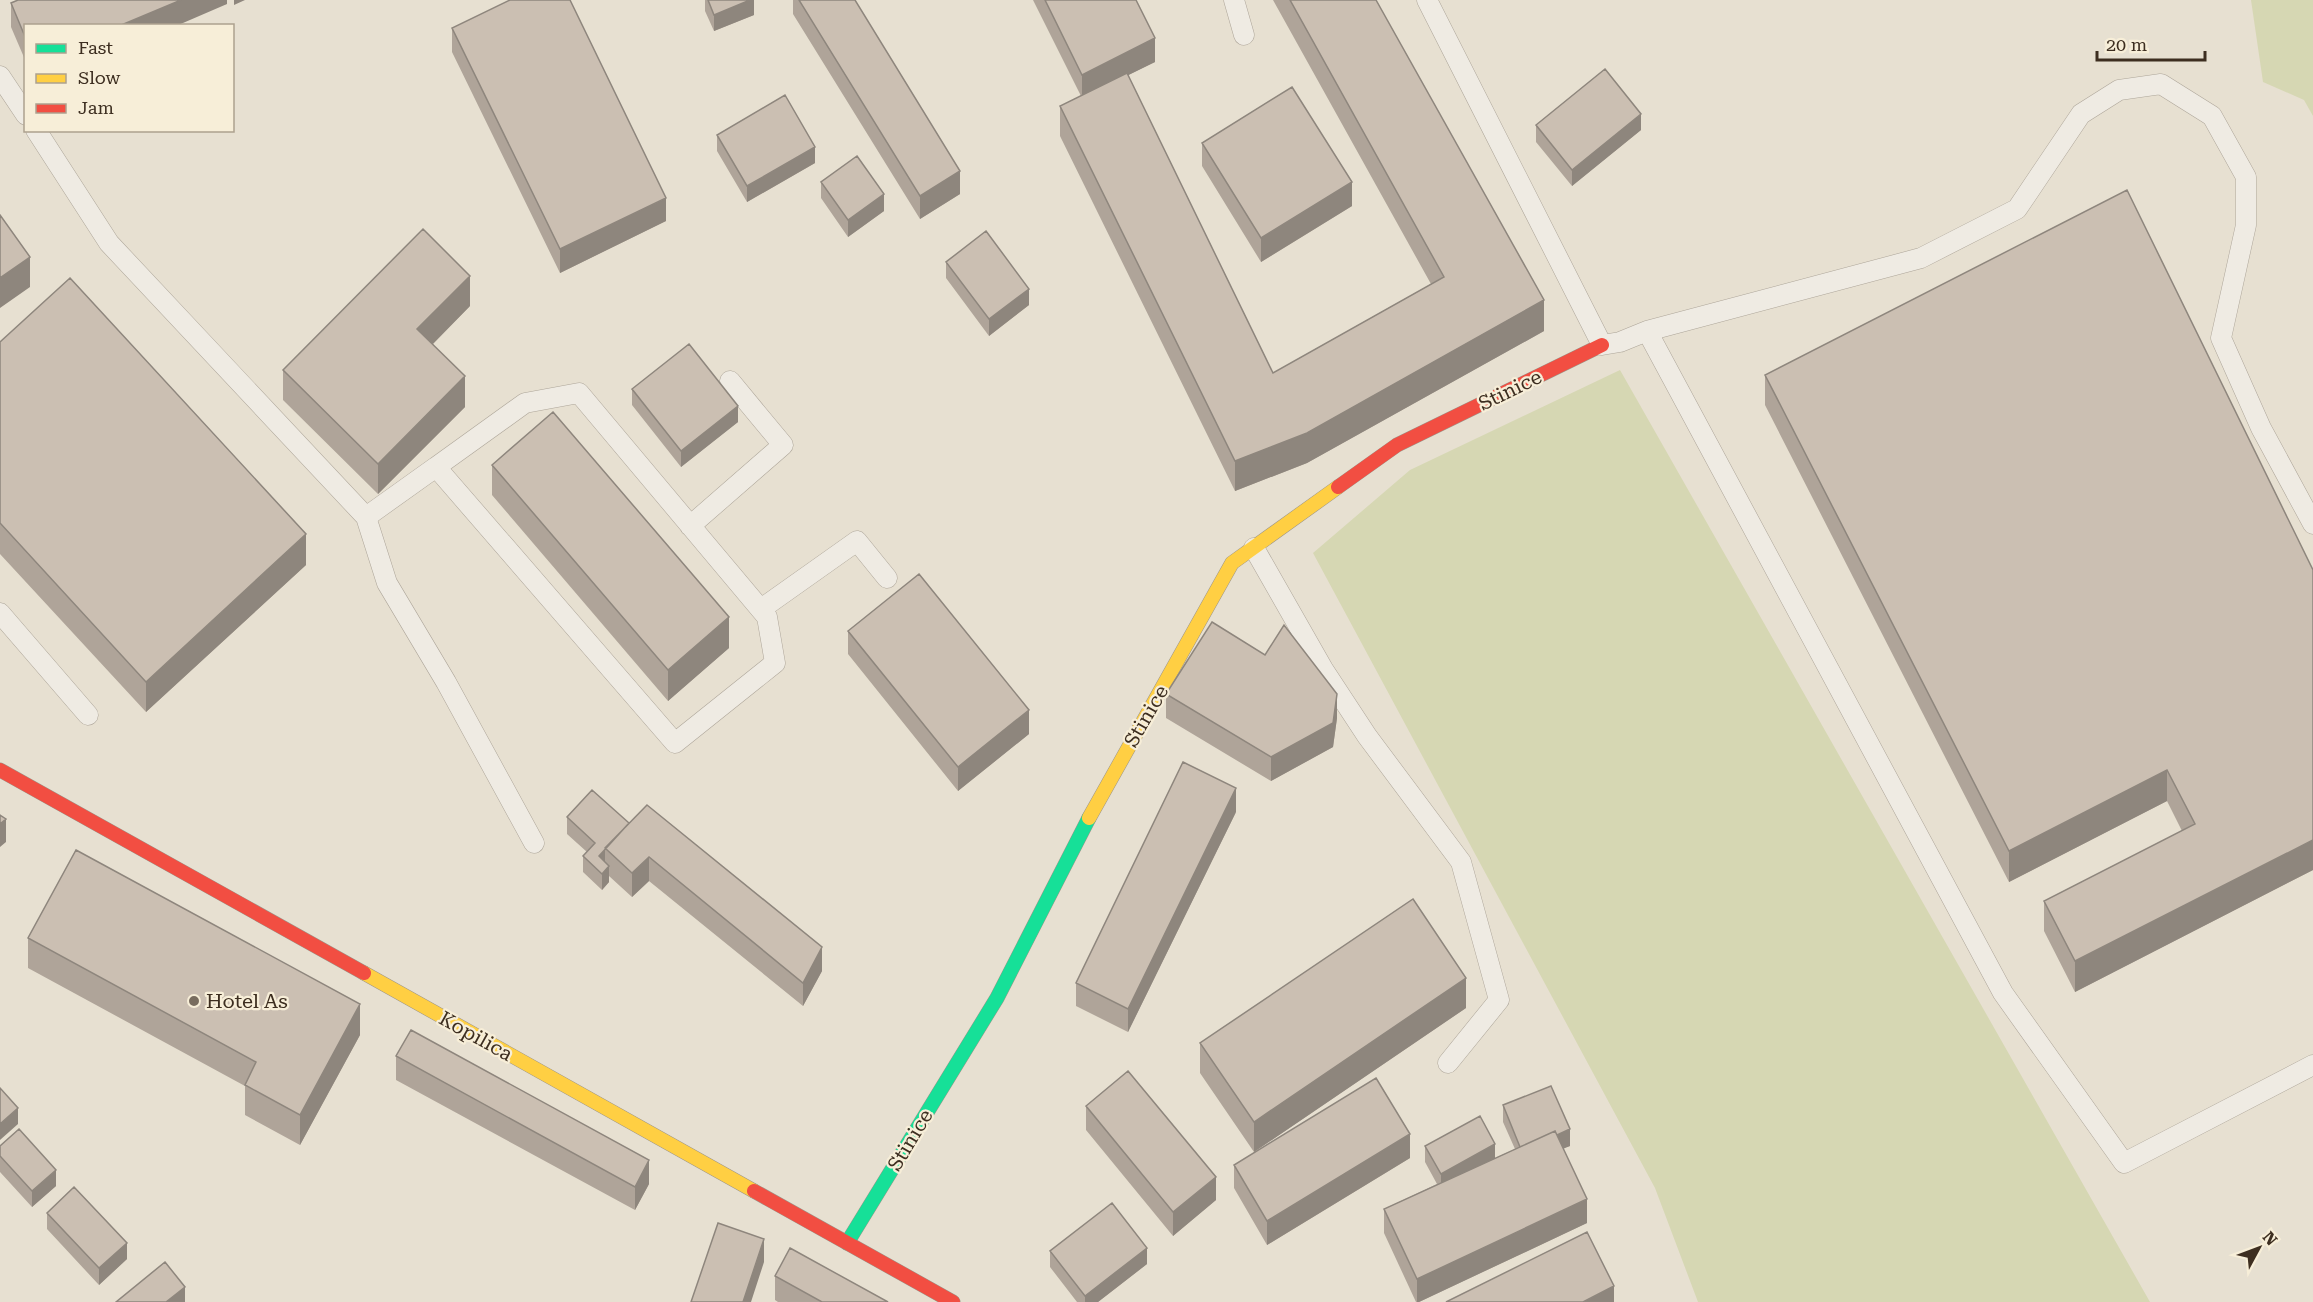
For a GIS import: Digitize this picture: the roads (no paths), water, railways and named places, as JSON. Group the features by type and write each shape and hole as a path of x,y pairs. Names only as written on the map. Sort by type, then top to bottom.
{"street":[{"name":"Stinice","path":"847,1243 997,999 1100,796 1232,563 1397,445 1602,345"},
{"name":"Kopilica","path":"0,770 952,1302"}],"lane":[{"path":"1234,0 1244,35"},
{"path":"1427,0 1602,345 1620,342 1647,332 1921,258 2016,209 2081,114 2119,90 2161,84 2212,116 2246,177 2246,225 2221,338 2261,428 2313,524"},
{"path":"0,76 24,112"},
{"path":"37,132 109,243 366,517 387,583 446,682 534,843"},
{"path":"1647,332 2002,993 2124,1163 2313,1065"},
{"path":"690,526 783,445 730,381"},
{"path":"366,517 525,403 579,393 767,617 775,663 675,743 436,467"},
{"path":"761,609 857,542 887,578"},
{"path":"1254,548 1323,669 1367,736 1461,862 1499,1000 1448,1063"},
{"path":"0,613 88,716"}],"place":[{"name":"Hotel As","path":"194,1001"}]}
